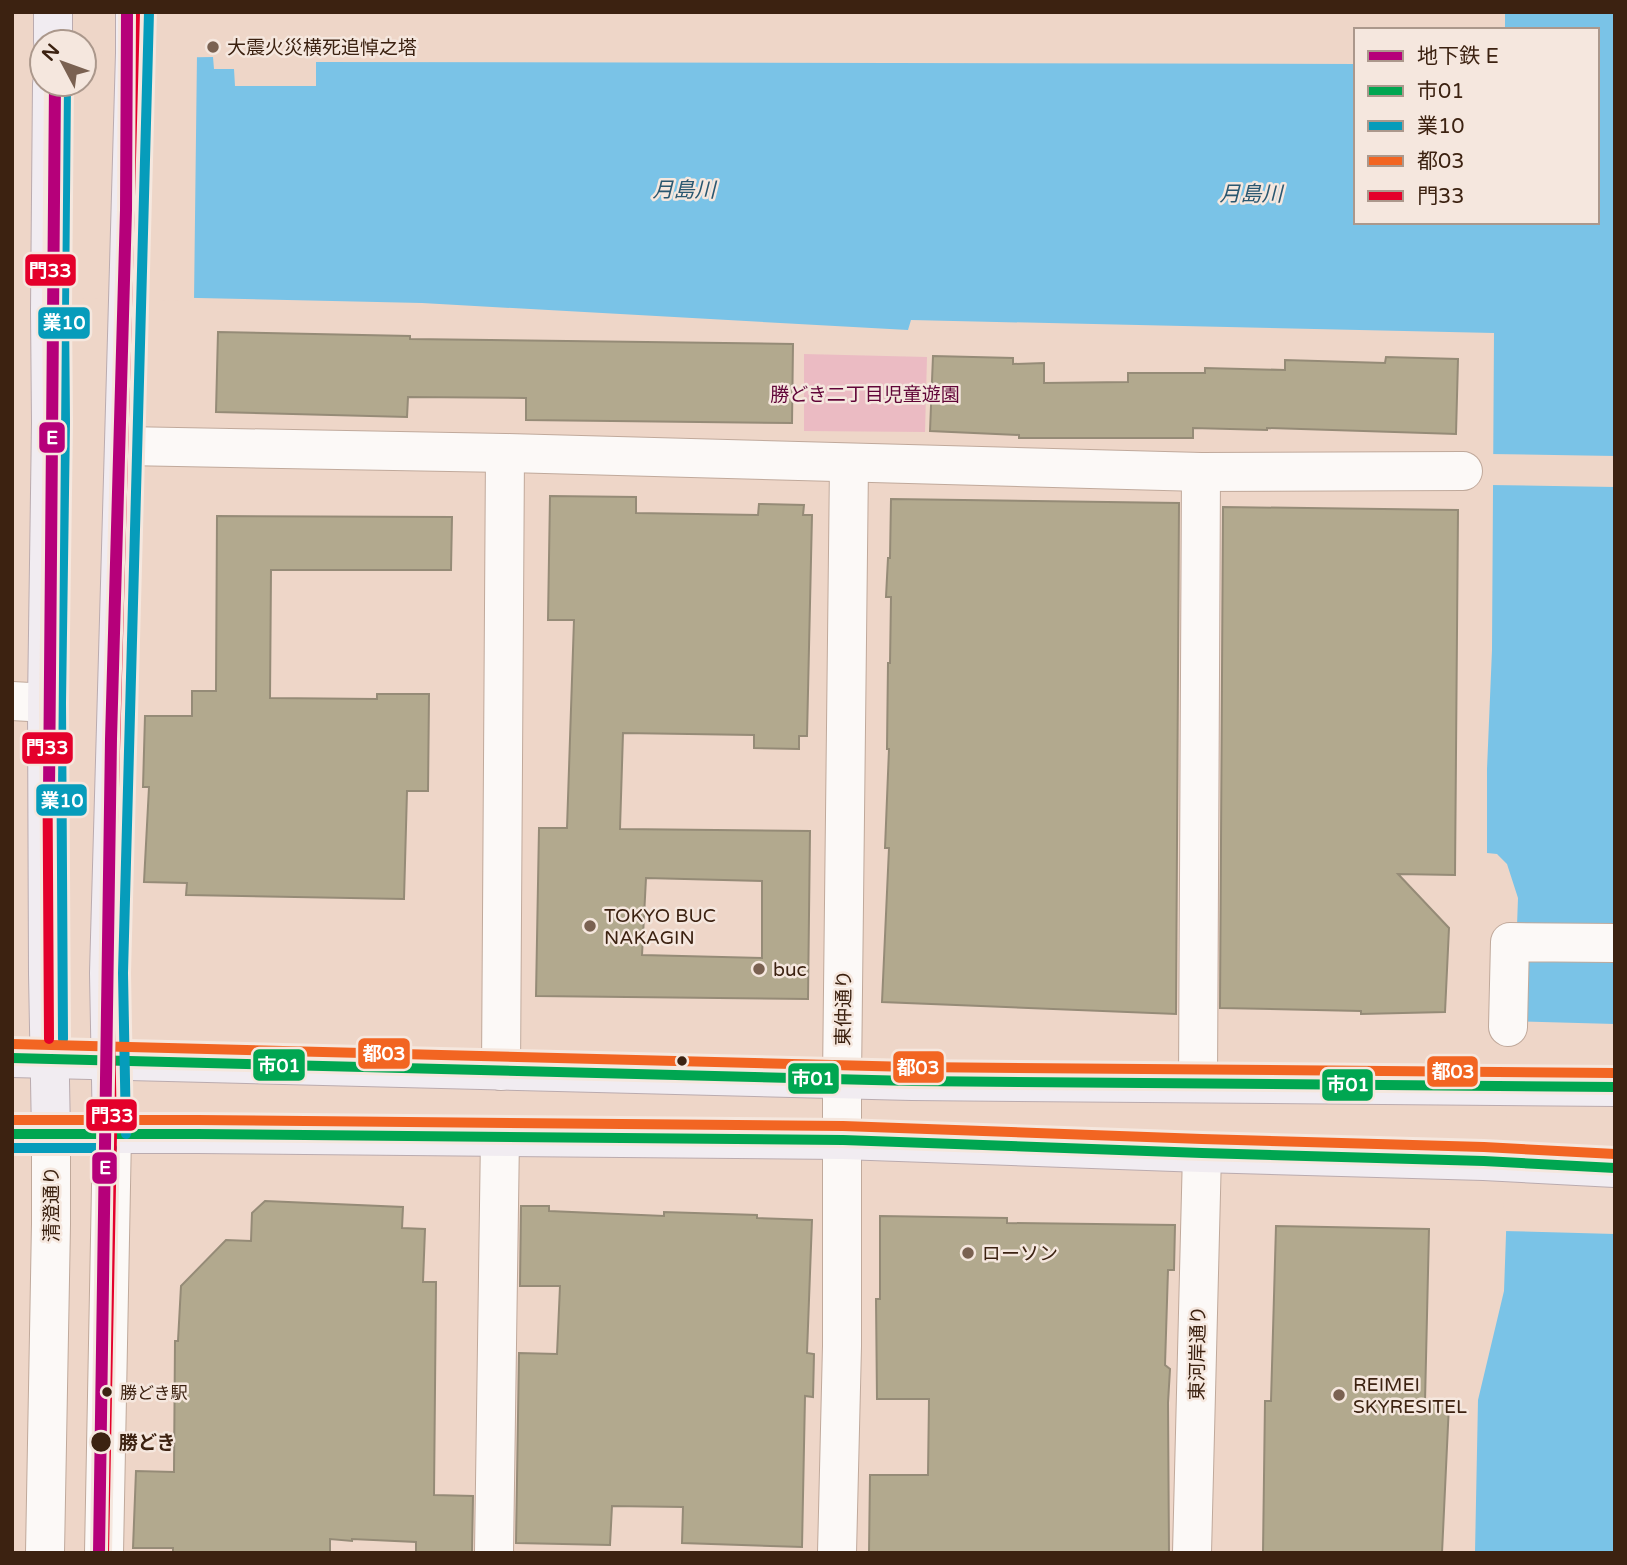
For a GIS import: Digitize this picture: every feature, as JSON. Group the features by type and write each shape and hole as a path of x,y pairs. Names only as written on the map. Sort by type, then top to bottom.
{"main road":[{"path":"112,1134 109,973 135,12"},
{"name":"清澄通り","path":"51,1134 48,961 30,702 51,423 52,98"},
{"path":"12,1058 842,1079 1615,1087"},
{"path":"12,1134 843,1140 1484,1161 1615,1168"}],"street":[{"path":"125,446 505,453 1201,472 1463,471"},
{"path":"501,1071 505,453"},
{"name":"東仲通り","path":"837,1553 842,1346 842,1079 849,464"},
{"path":"1198,1083 1201,472"},
{"path":"1508,1027 1510,942 1615,943"},
{"name":"清澄通り","path":"45,1553 51,1134"},
{"path":"104,1553 112,1134"},
{"path":"494,1553 500,1136"},
{"name":"東河岸通り","path":"1192,1553 1202,1153"}],"green space":[{"name":"勝どき二丁目児童遊園","path":"804,354 927,357 925,432 804,431"}],"water":[{"name":"月島川","path":"1505,12 1615,12 1615,1553 1475,1553 1478,1400 1504,1291 1518,898 1507,864 1497,854 1487,853 1492,650 1494,333 911,320 908,330 422,303 12,294 40,98 98,98 98,59 213,57 214,69 234,69 235,86 316,86 316,62 1354,64 1354,224 1599,224 1599,28 1505,28"}],"pier":[{"path":"197,54 194,301 12,297 12,56 28,56 28,98 98,98 98,56"},
{"path":"1490,454 1615,456 1615,487 1490,485"},
{"path":"1510,1021 1615,1024 1615,1234 1503,1231"}],"building":[{"path":"218,332 410,336 410,339 793,344 792,423 526,420 526,398 408,397 407,417 216,412"},
{"path":"933,356 1013,358 1013,364 1044,363 1044,383 1128,382 1128,373 1205,373 1205,368 1285,370 1285,360 1385,363 1386,357 1458,359 1456,434 1193,428 1193,438 1019,438 1019,435 930,431"},
{"path":"550,496 636,497 636,513 758,515 759,504 804,505 803,515 812,515 807,736 799,736 799,749 754,748 754,735 623,733 620,829 810,831 808,999 536,996 539,828 567,828 574,620 548,620","holes":["646,878 762,881 762,958 642,955"]},
{"path":"891,499 1179,503 1176,1014 882,1002 889,848 885,848 891,597 886,597"},
{"path":"1223,507 1458,510 1455,875 1398,874 1449,928 1445,1012 1361,1014 1361,1011 1220,1008"},
{"path":"217,516 452,517 451,570 271,570 270,698 377,699 377,694 429,694 428,791 407,791 404,899 186,895 187,883 144,882 149,787 143,787 145,716 192,716 192,691 216,691"},
{"path":"265,1201 403,1207 402,1228 425,1229 423,1282 436,1282 434,1495 473,1496 472,1553 416,1553 416,1542 352,1539 330,1539 330,1553 173,1553 173,1548 133,1548 136,1471 174,1472 175,1341 178,1341 181,1286 226,1240 251,1241 252,1213"},
{"path":"521,1206 549,1206 549,1211 664,1216 664,1212 757,1215 757,1218 812,1220 807,1353 814,1354 813,1397 805,1396 802,1547 682,1543 683,1507 612,1506 610,1545 516,1543 519,1353 557,1354 560,1286 520,1286"},
{"path":"880,1216 1007,1218 1007,1223 1175,1225 1174,1270 1168,1270 1165,1365 1170,1369 1169,1553 869,1553 870,1475 928,1475 929,1399 877,1399 876,1299 880,1299"},
{"name":"REIMEI SKYRESITEL","path":"1276,1226 1429,1229 1425,1402 1449,1404 1442,1553 1263,1553 1265,1401 1271,1401"}],"metro line":[{"name":"E","path":"99,1553 111,739 126,210 127,12"},
{"name":"E","path":"49,791 55,98"}],"transit line":[{"name":"門33","path":"104,1553 112,1134 109,973 135,12"},
{"name":"業10","path":"126,1134 123,973 149,12"},
{"name":"門33","path":"49,1039 47,703 52,98"},
{"name":"業10","path":"63,1039 61,703 66,98"},
{"name":"都03","path":"12,1044 912,1067 1615,1073"},
{"name":"市01","path":"12,1058 912,1081 1615,1087"},
{"name":"都03","path":"12,1120 843,1126 1484,1147 1615,1154"},
{"name":"市01","path":"12,1134 843,1140 1484,1161 1615,1168"},
{"name":"業10","path":"12,1148 112,1148"}],"place":[{"name":"大震火災横死追悼之塔","path":"213,47"},
{"name":"TOKYO BUC NAKAGIN","path":"590,926"},
{"name":"buc","path":"759,969"},
{"name":"ローソン","path":"968,1253"},
{"name":"勝どき駅","path":"107,1392"},
{"name":"REIMEI SKYRESITEL","path":"1339,1395"},
{"name":"勝どき","path":"101,1442"}]}
